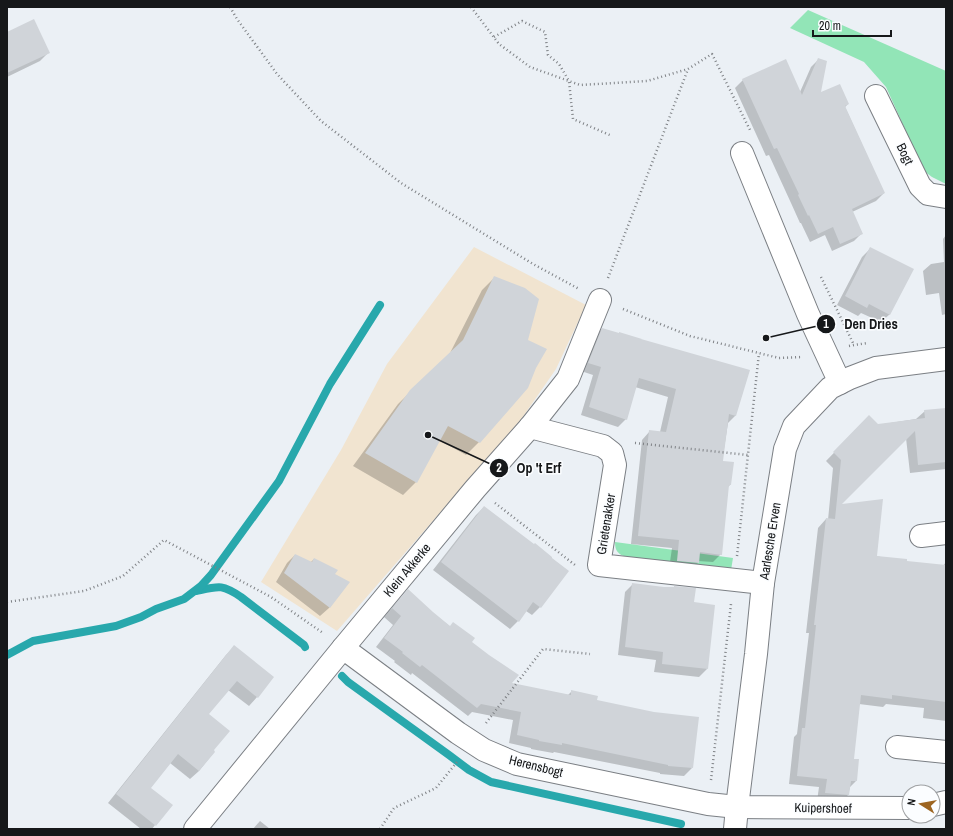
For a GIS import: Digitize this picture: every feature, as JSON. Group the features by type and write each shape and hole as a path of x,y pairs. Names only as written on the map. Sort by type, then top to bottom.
{"street":[{"name":"Bogt","path":"876,96 920,186 928,194 946,197"},
{"path":"742,153 805,306 840,383"},
{"name":"Klein Akkerke","path":"195,829 475,488 530,427 568,379 600,300"},
{"name":"Aarlesche Erven","path":"735,829 763,582 785,449 794,426 830,388 850,378 876,368 946,359"},
{"path":"530,427 603,446 612,453"},
{"name":"Grietenakker","path":"612,453 615,465 599,565 763,582"},
{"path":"921,536 946,533"},
{"name":"Herensbogt","path":"343,648 458,733 470,744 517,764 708,804 737,807"},
{"path":"897,747 946,752"},
{"name":"Kuipershoef","path":"737,807 901,808"}],"path":[{"path":"230,7 277,74 322,121 401,183 533,264 600,300 690,336 779,358 808,357 827,354"},
{"path":"471,7 499,44 530,67 580,85 647,80 688,69 712,54"},
{"path":"494,37 522,21 545,32 548,55 559,64 569,81 572,119 612,136"},
{"path":"600,300 688,69"},
{"path":"612,453 628,442 748,454"},
{"path":"475,488 580,568"},
{"path":"7,602 84,591 123,576 164,540 271,597 343,648"},
{"path":"380,829 394,808 436,788 543,649 590,654"}],"shaded area":[{"path":"474,247 586,305 556,369 520,421 337,631 261,582 341,450 387,364"}],"green space":[{"path":"808,10 946,71 946,184 924,171 886,87 864,62 790,28"},
{"path":"615,542 733,558 731,570 626,557 618,552"}],"building":[{"path":"34,19 50,53 7,73 7,32"},
{"path":"818,58 827,61 821,92 840,84 849,104 845,106 885,193 852,209 863,234 840,244 833,227 818,234 809,215 808,216 777,148 774,149 742,79 786,59 802,95"},
{"path":"870,247 914,269 890,315 869,304 867,308 845,296"},
{"path":"494,276 525,288 539,299 528,340 547,349 536,368 528,388 480,443 448,426 417,483 365,453 410,390 463,340"},
{"path":"602,328 750,370 736,416 729,414 723,461 734,462 731,485 729,485 722,555 700,552 699,563 677,561 679,540 638,536 649,430 666,432 676,389 639,378 627,420 589,407 601,367 588,363"},
{"path":"946,408 946,462 918,465 915,431 842,504 883,499 877,556 946,565 946,702 892,695 892,699 861,695 854,759 859,759 857,781 851,781 849,795 825,793 827,779 797,776 802,728 805,728 816,625 814,625 826,518 835,519 841,460 833,452 869,415 878,424 925,418 924,410"},
{"path":"484,506 534,544 535,543 569,571 541,608 533,602 519,622 441,562"},
{"path":"295,554 312,562 314,558 338,570 335,574 350,582 330,608 284,573"},
{"path":"632,583 664,587 674,586 696,588 694,602 715,605 708,669 662,664 663,652 625,647"},
{"path":"408,589 450,626 453,622 475,638 472,642 519,675 512,683 571,695 571,690 598,696 597,700 654,712 699,717 693,768 668,766 562,743 562,745 539,741 517,735 521,712 481,704 477,708 422,665 420,667 384,638 401,616 392,608"},
{"path":"234,645 274,677 258,698 237,681 209,714 230,731 199,771 178,754 151,788 173,805 156,826 116,794"}],"waterway":[{"path":"7,655 33,641 116,626 184,599 201,586 211,575 279,481 330,384 380,305"},
{"path":"196,591 215,587 229,590 241,597 305,647"},
{"path":"342,676 348,682 469,770 491,782 681,824"}],"place":[{"name":"Den Dries","path":"766,338"},
{"name":"Op 't Erf","path":"428,435"}]}
